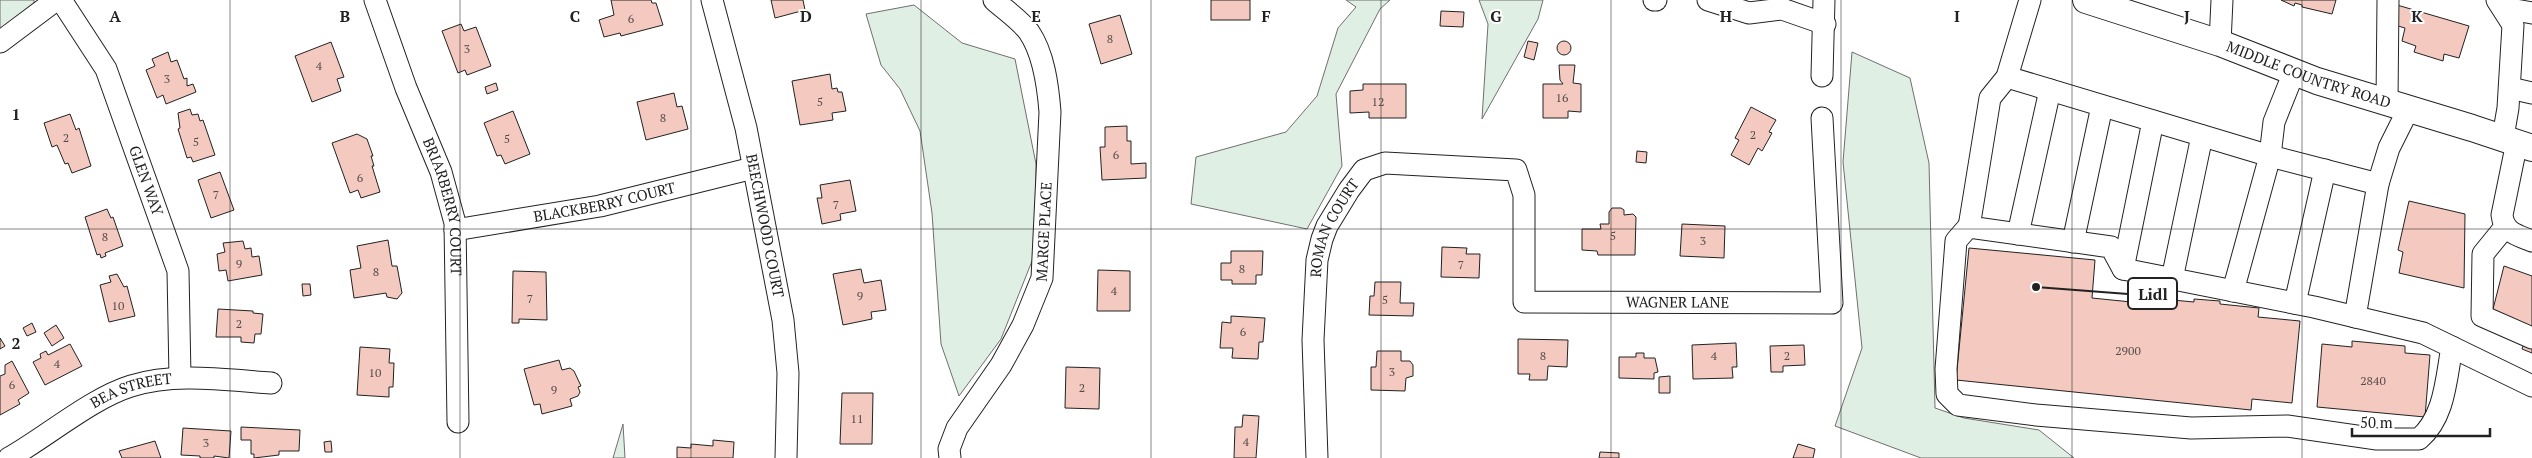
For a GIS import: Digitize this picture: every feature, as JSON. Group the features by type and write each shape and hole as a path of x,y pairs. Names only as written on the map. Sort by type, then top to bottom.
{"main road":[{"name":"MIDDLE COUNTRY ROAD","path":"2086,0 2220,43 2317,81 2517,143"}],"street":[{"path":"0,42 56,0"},
{"name":"GLEN WAY","path":"61,0 106,69 178,271 180,377"},
{"name":"BRIARBERRY COURT","path":"375,0 406,88 441,172 455,230 458,422"},
{"name":"BEECHWOOD COURT","path":"712,0 746,128 783,320 788,373 786,458"},
{"name":"MARGE PLACE","path":"950,458 949,449 957,428 1001,365 1024,325 1042,278 1050,112 1048,93 1041,61 1028,30 994,0"},
{"path":"1708,0 1749,13 1782,9 1824,24"},
{"path":"1822,76 1824,0"},
{"path":"2030,0 2007,77 1990,98 1969,226 1956,241 1946,369 1947,394 1958,405 2036,415 2191,428 2287,426 2377,439 2419,440 2431,430 2441,408 2452,347"},
{"path":"2220,43 2222,0"},
{"path":"2355,317 2378,184 2389,148 2398,105 2388,0"},
{"path":"2501,4 2532,13"},
{"path":"2501,4 2513,25 2510,88 2517,143 2502,215 2505,227 2509,232 2532,241"},
{"path":"2233,291 2270,156 2274,122 2294,72"},
{"path":"2007,77 2270,156 2378,184"},
{"path":"2510,88 2532,93"},
{"path":"2018,234 2050,90"},
{"path":"2073,242 2102,106"},
{"name":"WAGNER LANE","path":"1524,302 1832,304 1822,118"},
{"path":"2123,269 2153,121"},
{"path":"2172,279 2202,136"},
{"name":"ROMAN COURT","path":"1317,458 1313,340 1317,260 1327,226 1364,170 1385,164 1516,170 1524,195 1524,302"},
{"name":"BLACKBERRY COURT","path":"455,230 600,206 753,168"},
{"path":"2295,303 2325,170"},
{"path":"1969,226 2112,247 2123,269"},
{"path":"2505,227 2483,254 2482,316 2532,338"},
{"path":"2123,269 2295,303 2423,333 2532,386"},
{"name":"BEA STREET","path":"10,458 110,394 131,386 180,377 271,383"}],"green space":[{"path":"0,0 34,0 34,6 0,29"},
{"path":"1346,0 1390,0 1380,9 1336,94 1342,166 1307,229 1191,204 1196,157 1286,132 1317,96 1338,28 1356,7"},
{"path":"1479,0 1543,0 1538,19 1482,119 1488,24"},
{"path":"914,5 962,43 1015,59 1036,164 1036,251 1001,339 959,396 941,344 932,213 920,131 900,89 881,65 866,14"},
{"path":"1852,52 1910,78 1929,163 1935,408 1964,418 2039,430 2074,458 1921,458 1835,426 1862,348 1843,162"},
{"path":"623,424 625,458 613,458"}],"building":[{"path":"611,0 651,0 652,3 656,3 663,25 621,36 620,33 604,37 599,20 614,15"},
{"path":"771,0 803,0 805,10 775,18"},
{"path":"1211,0 1250,0 1250,20 1211,20"},
{"path":"2281,0 2336,0 2332,14 2302,7 2302,5 2295,3 2294,6"},
{"path":"2397,5 2469,26 2459,58 2444,54 2443,61 2414,52 2416,46 2402,41 2405,28 2391,24"},
{"path":"1441,11 1464,12 1463,27 1440,26"},
{"path":"1120,15 1132,54 1101,64 1089,24"},
{"path":"461,24 464,31 476,27 491,66 467,75 465,70 458,73 442,31"},
{"path":"1528,41 1538,43 1534,60 1524,57"},
{"path":"1564,41 1569,43 1571,48 1569,53 1564,55 1559,53 1557,48 1559,43"},
{"path":"331,42 344,77 337,79 341,91 312,102 295,56"},
{"path":"168,52 171,62 177,60 184,79 187,78 187,86 193,84 196,92 166,104 163,95 157,98 146,70 155,66 152,59"},
{"path":"1559,65 1575,65 1573,83 1581,84 1581,112 1568,111 1568,118 1543,118 1543,84 1563,84 1560,80"},
{"path":"830,74 832,89 837,88 838,92 842,92 846,111 832,113 833,120 800,125 792,81"},
{"path":"496,83 498,90 487,94 485,87"},
{"path":"1363,84 1406,84 1406,118 1369,118 1369,112 1350,113 1350,91 1363,90"},
{"path":"674,93 677,107 682,106 688,129 646,140 637,102"},
{"path":"1751,107 1776,120 1769,132 1772,133 1762,151 1758,148 1749,165 1731,155 1739,140 1735,138"},
{"path":"190,109 192,115 198,114 200,121 203,120 215,155 193,162 191,157 187,158 178,129 180,128 178,113"},
{"path":"513,111 530,154 505,164 501,155 497,156 484,123"},
{"path":"70,114 76,130 79,128 91,166 72,173 68,163 65,164 57,145 52,147 44,123"},
{"path":"1127,126 1127,141 1131,141 1131,164 1146,163 1146,178 1102,180 1100,147 1105,147 1105,127"},
{"path":"357,134 367,139 373,156 371,156 374,166 372,166 380,192 361,198 358,190 350,193 332,143"},
{"path":"1637,151 1647,152 1646,163 1636,162"},
{"path":"220,172 234,210 211,218 198,180"},
{"path":"850,180 856,211 840,214 841,220 822,224 817,198 822,198 820,185"},
{"path":"2409,201 2465,214 2464,288 2399,273 2403,252 2398,250"},
{"path":"1612,208 1621,208 1624,210 1624,215 1633,214 1636,217 1635,255 1598,255 1597,251 1582,250 1582,229 1601,229 1600,224 1609,224 1609,212"},
{"path":"107,209 111,218 113,217 123,246 105,253 106,256 101,258 100,254 97,255 85,217"},
{"path":"1682,224 1725,226 1724,258 1680,256"},
{"path":"388,240 392,266 397,266 402,293 397,299 387,297 386,293 354,298 350,270 361,268 357,246"},
{"path":"243,241 245,249 251,248 252,257 259,256 262,275 228,281 226,270 219,271 217,254 225,252 223,243"},
{"path":"1442,247 1467,248 1466,254 1480,254 1479,278 1441,277"},
{"path":"1969,248 2095,260 2092,298 2151,304 2151,298 2194,302 2194,299 2220,301 2220,304 2259,308 2258,317 2300,321 2292,403 2252,399 2251,410 1956,380"},
{"path":"1231,251 1263,251 1262,275 1256,275 1256,284 1232,284 1232,280 1221,280 1221,263 1231,263"},
{"path":"2504,266 2532,276 2532,353 2522,349 2530,327 2492,313"},
{"path":"861,269 864,283 881,280 886,310 871,312 872,319 843,325 833,274"},
{"path":"1098,270 1130,271 1130,311 1097,311"},
{"path":"513,271 546,272 547,320 519,319 519,323 512,323"},
{"path":"117,274 124,287 127,286 135,316 109,322 100,285 111,282 109,276"},
{"path":"1375,282 1401,282 1400,303 1414,303 1413,316 1369,315 1370,296 1374,296"},
{"path":"302,284 310,284 311,295 303,296"},
{"path":"218,309 253,311 253,313 263,314 261,334 255,334 254,343 241,342 241,337 216,337"},
{"path":"1231,316 1265,318 1263,342 1259,342 1258,359 1232,358 1233,348 1220,348 1222,322 1231,323"},
{"path":"32,323 36,332 27,336 23,328"},
{"path":"56,325 64,338 52,346 44,333"},
{"path":"0,338 5,346 0,349"},
{"path":"1518,339 1568,340 1567,367 1548,366 1547,380 1529,380 1530,374 1518,374"},
{"path":"2352,341 2405,346 2405,353 2430,355 2425,417 2317,407 2322,344 2352,347"},
{"path":"1736,343 1737,367 1732,367 1733,378 1693,379 1692,345"},
{"path":"70,344 82,366 45,385 33,362 41,358 40,354 46,351 48,355"},
{"path":"1804,345 1805,365 1783,366 1783,372 1771,372 1770,346"},
{"path":"360,347 390,349 389,363 394,363 393,387 389,387 389,397 357,395"},
{"path":"1377,351 1401,351 1401,361 1410,361 1413,365 1413,376 1406,378 1405,391 1371,390 1371,367 1376,367"},
{"path":"1636,353 1644,353 1644,358 1655,358 1658,372 1654,373 1654,379 1619,378 1619,357 1636,357"},
{"path":"559,360 562,370 570,368 574,371 581,386 578,387 580,392 578,396 570,399 572,406 542,414 540,404 534,405 524,369"},
{"path":"12,361 29,393 18,400 20,404 0,415 0,376 5,374 5,365"},
{"path":"1066,367 1100,368 1099,409 1065,408"},
{"path":"1670,376 1670,393 1659,393 1659,377"},
{"path":"842,393 873,393 872,444 840,444"},
{"path":"1243,415 1259,416 1256,458 1234,458 1235,427 1242,427"},
{"path":"241,427 300,430 299,451 279,451 279,455 254,458 254,454 251,454 251,440 241,440"},
{"path":"183,428 231,431 229,458 214,456 214,458 200,458 200,456 181,455"},
{"path":"713,440 734,442 733,458 677,458 677,447 691,448 691,444 713,446"},
{"path":"155,441 161,458 122,458 119,451"},
{"path":"331,441 332,452 325,452 324,442"},
{"path":"1798,444 1815,449 1813,458 1793,458"},
{"path":"1600,452 1619,453 1619,458 1599,458"}],"place":[{"name":"Lidl","path":"2036,287"}]}
